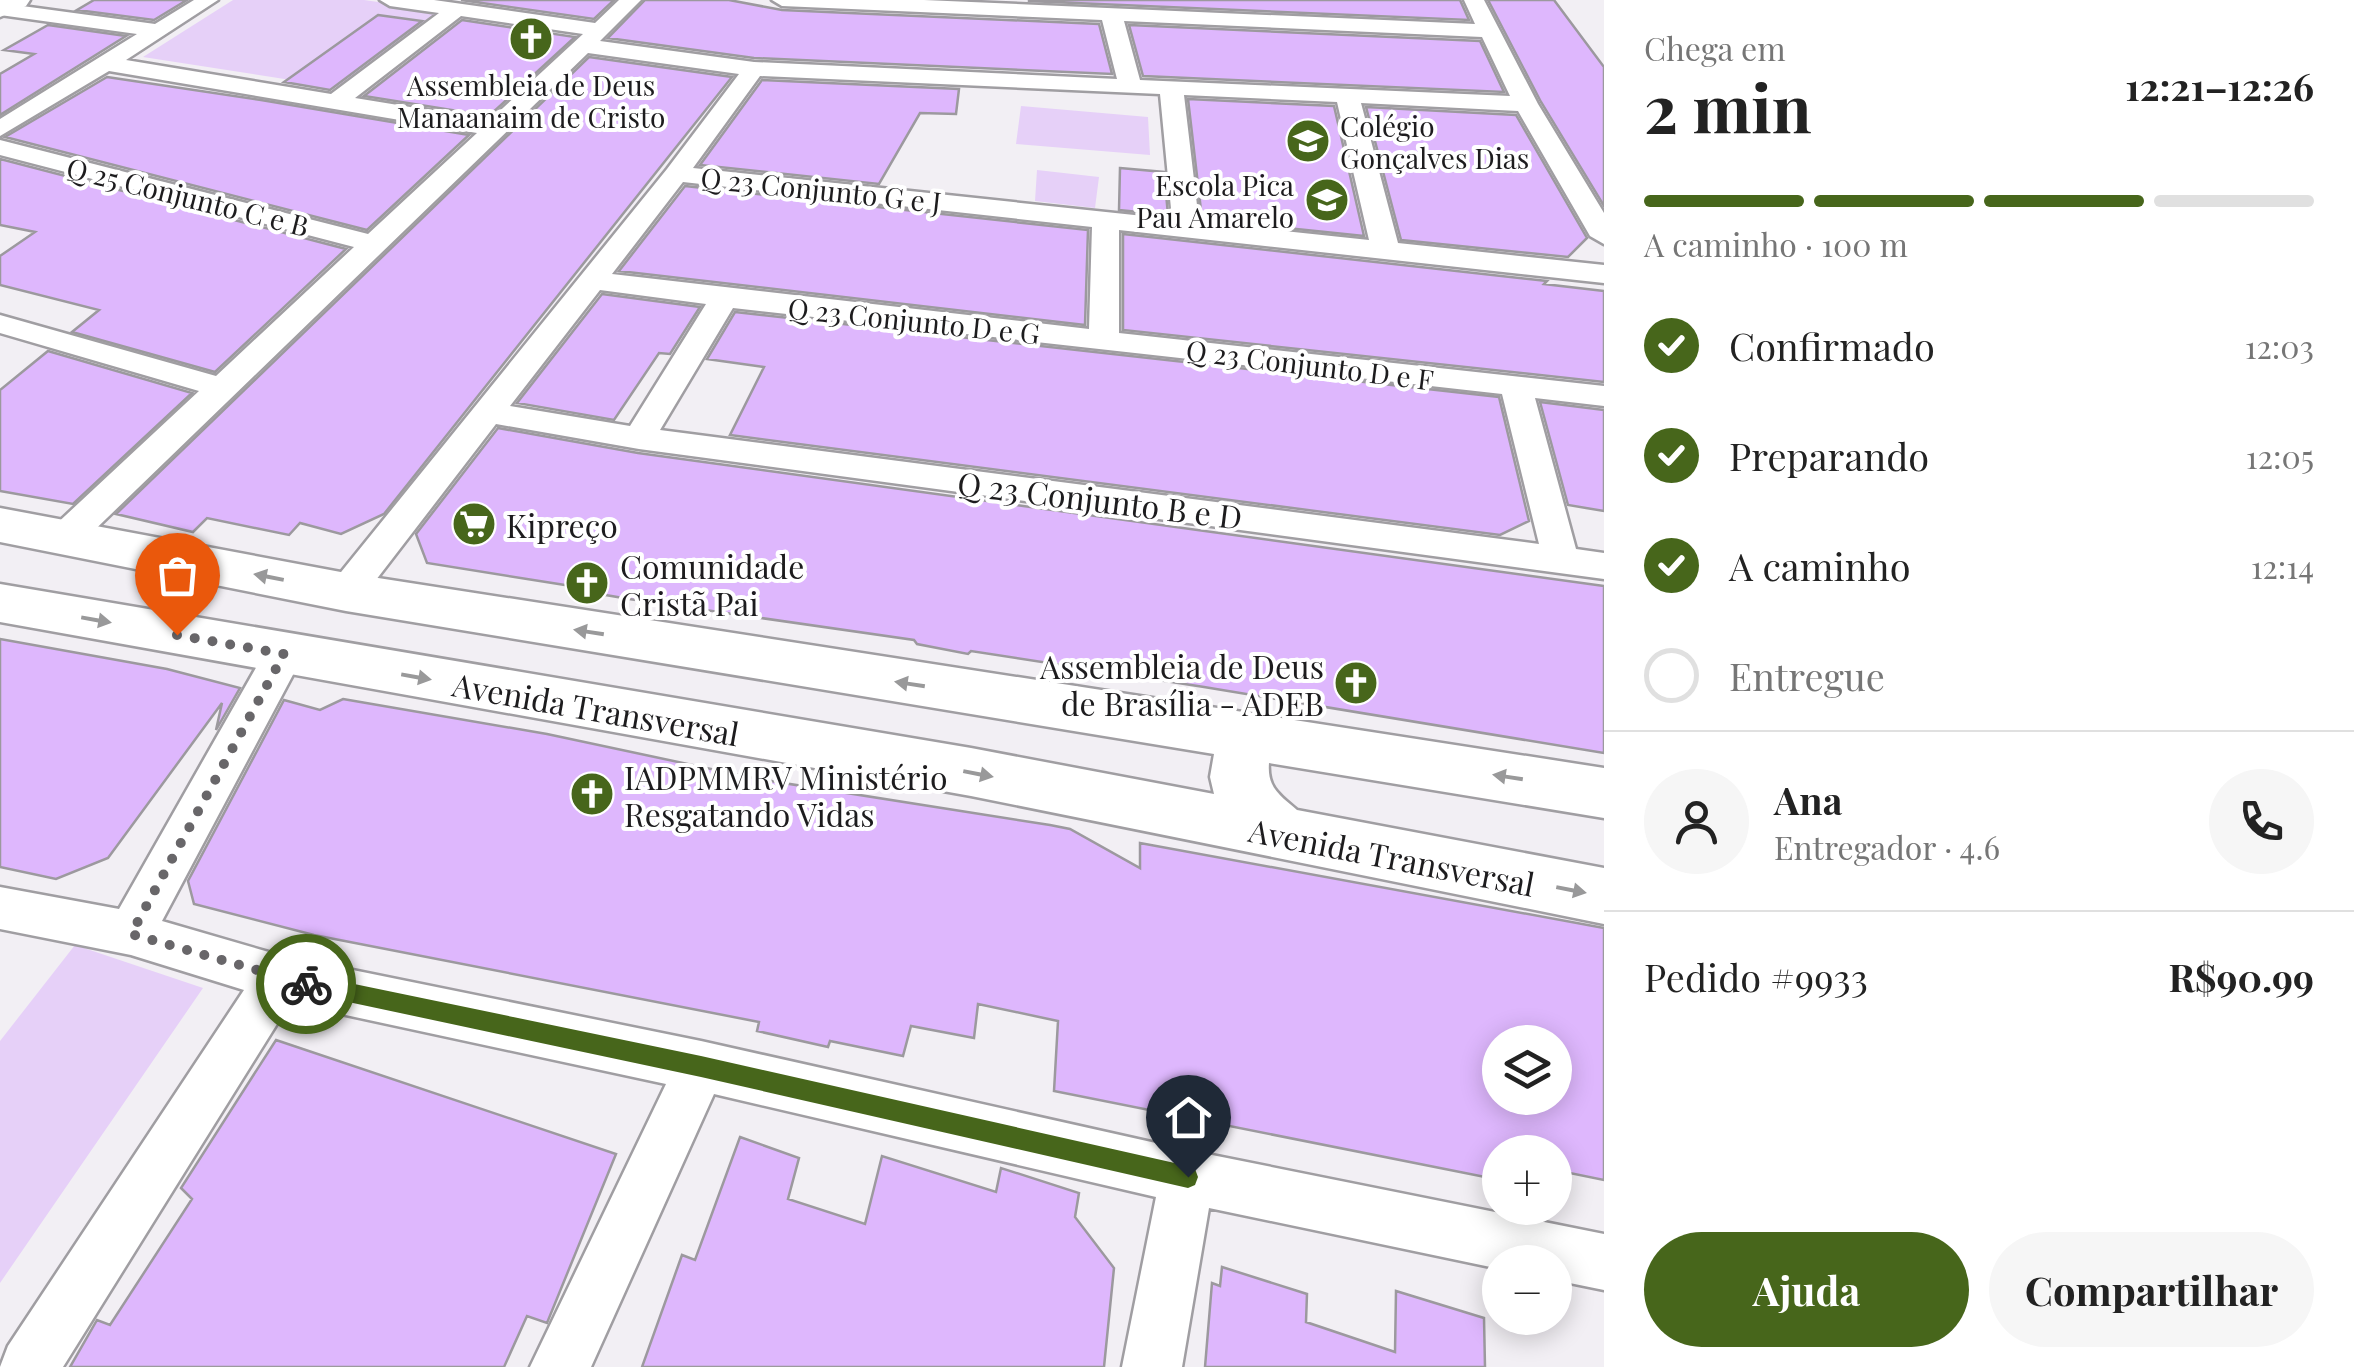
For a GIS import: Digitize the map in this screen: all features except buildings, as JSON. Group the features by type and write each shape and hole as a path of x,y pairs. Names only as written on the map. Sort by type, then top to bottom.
{"street":[{"path":"0,9 16,0"},
{"path":"0,128 208,0"},
{"path":"390,0 754,69 1526,104"},
{"path":"64,538 631,0"},
{"path":"782,0 1112,14 1492,37"},
{"path":"1474,0 1526,104 1604,236"},
{"path":"0,9 159,31"},
{"path":"338,100 456,10"},
{"path":"1112,14 1130,85"},
{"path":"107,64 493,128"},
{"path":"346,592 676,174 754,69"},
{"path":"1171,87 1186,228"},
{"path":"1347,96 1386,252"},
{"name":"Q 25 Conjunto C e B","path":"0,147 375,244"},
{"name":"Q 23 Conjunto G e J","path":"676,174 1604,274"},
{"path":"1104,340 1106,219"},
{"name":"Q 23 Conjunto D e G","path":"589,280 1104,340"},
{"path":"639,438 724,298"},
{"path":"0,324 224,388"},
{"name":"Q 23 Conjunto D e F","path":"1104,340 1604,396"},
{"path":"1516,388 1561,560"},
{"name":"Q 23 Conjunto B e D","path":"486,412 639,438 1604,566"},
{"path":"0,525 346,592 1604,793"},
{"name":"Avenida Transversal","path":"0,603 952,769 1604,896"},
{"path":"131,934 284,654"},
{"path":"1129,804 1146,791 1162,754 1130,720"},
{"path":"1269,738 1245,747 1236,770 1243,800 1285,836"},
{"path":"5,915 131,934 279,978 701,1066 1188,1177 1604,1262"},
{"path":"30,1367 279,978"},
{"path":"560,1367 701,1066"},
{"path":"1152,1367 1188,1177"}],"shaded area":[{"path":"233,0 364,0 442,11 342,88 143,57"},
{"path":"1021,106 1148,117 1150,155 1016,144"},
{"path":"1037,170 1099,177 1095,208 1035,201"},
{"path":"75,945 203,988 0,1283 0,1041"}],"way so far":[{"path":"177,635 284,654 131,934 306,984"}],"place":[{"name":"Assembleia de Deus Manaanaim de Cristo","path":"531,39"},
{"name":"Colégio Gonçalves Dias","path":"1308,141"},
{"name":"Escola Pica Pau Amarelo","path":"1327,200"},
{"name":"Kipreço","path":"474,524"},
{"name":"Comunidade Cristã Pai","path":"587,583"},
{"name":"Assembleia de Deus de Brasília - ADEB","path":"1356,683"},
{"name":"IADPMMRV Ministério Resgatando Vidas","path":"592,794"}],"route":[{"path":"306,984 701,1066 1188,1177"}]}
